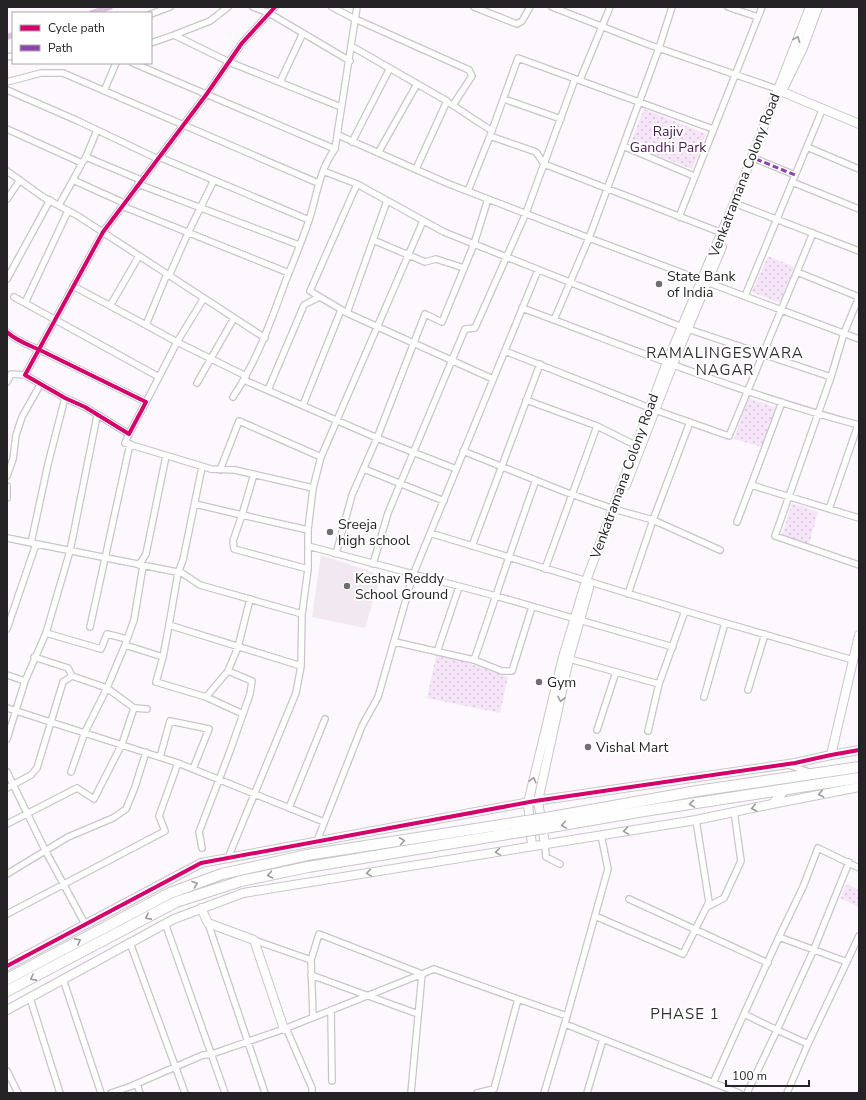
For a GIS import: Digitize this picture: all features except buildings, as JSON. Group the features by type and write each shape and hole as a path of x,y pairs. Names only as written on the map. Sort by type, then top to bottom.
{"highway":[{"path":"545,823 697,791 859,767"},
{"path":"7,979 170,893 222,874 308,855 644,811 859,778"},
{"path":"7,991 176,902 241,881 526,826"}],"street":[{"path":"152,14 170,7"},
{"path":"152,43 210,21 228,7"},
{"path":"253,7 270,13 350,61"},
{"path":"25,375 54,319 103,232 206,95 242,43 275,7"},
{"path":"332,7 353,18 469,70 472,76 453,105"},
{"path":"233,397 245,378 265,338 309,220 318,183 329,157 335,149 350,61 353,18 356,7"},
{"path":"474,7 517,24 522,21 530,7"},
{"path":"552,7 659,48 780,90 859,124"},
{"path":"373,564 388,513 451,360 465,329 474,328 526,213 561,119 610,7"},
{"path":"554,320 608,189 659,48 672,7"},
{"path":"728,7 758,18"},
{"path":"679,217 762,7"},
{"name":"Venkatramana Colony Road","path":"532,846 528,803 566,658 589,582 635,445 652,408 704,282 722,233 737,204 810,7"},
{"path":"704,282 756,159 780,90 803,48 818,7"},
{"path":"280,82 302,33"},
{"path":"174,35 230,62 341,107"},
{"path":"352,46 447,101 491,134 536,152 544,164 722,233"},
{"path":"468,191 491,134 518,58 713,129"},
{"path":"104,91 116,64"},
{"path":"135,64 335,149"},
{"path":"352,142 390,68"},
{"path":"7,82 41,73 63,73 318,183"},
{"path":"378,153 417,84"},
{"path":"7,90 159,158 309,220"},
{"path":"504,99 561,119"},
{"path":"416,169 447,101"},
{"path":"745,296 823,108"},
{"path":"7,129 82,164"},
{"path":"59,205 86,157 96,130"},
{"path":"338,136 468,191 588,238 859,339"},
{"path":"623,146 694,176"},
{"path":"806,147 859,169"},
{"path":"86,157 201,208 300,245"},
{"path":"756,159 795,175"},
{"path":"7,171 265,338"},
{"path":"323,171 357,184 444,232 685,328 764,353 831,377"},
{"path":"7,199 20,180"},
{"path":"73,180 188,233 289,273"},
{"path":"146,325 168,275 214,180"},
{"path":"792,182 859,209"},
{"path":"357,184 310,291 347,313 493,379"},
{"path":"336,554 352,495 378,438 425,314 442,322 474,244 488,199"},
{"path":"7,279 50,200"},
{"path":"347,313 387,201"},
{"path":"737,204 859,251"},
{"path":"25,303 68,210"},
{"path":"228,858 296,693 301,666 302,614 308,569 308,530 313,488 321,457 423,220"},
{"path":"505,351 652,408 730,436 814,233"},
{"path":"373,240 424,262 436,259 464,268"},
{"path":"110,306 139,256"},
{"path":"317,841 362,726 378,697 413,575 538,270"},
{"path":"797,272 859,297 844,333 831,377 775,536 859,565"},
{"path":"73,286 177,342 211,358 268,390 378,438 456,469"},
{"path":"268,390 304,305 319,296"},
{"path":"14,297 159,377"},
{"path":"204,298 177,342 125,443 202,467 220,470 235,470 313,488"},
{"path":"522,308 748,391 818,414 859,425 829,509"},
{"path":"302,405 342,310"},
{"path":"197,383 234,318"},
{"path":"7,332 11,336 146,402"},
{"path":"472,546 540,364"},
{"path":"7,382 9,373 25,375 40,385 48,387 85,407 97,416 129,434"},
{"path":"7,476 13,459 16,435 22,417 40,385"},
{"path":"7,629 33,544 48,464 66,398"},
{"path":"526,400 597,426 635,445"},
{"path":"737,522 782,402"},
{"path":"614,509 652,408"},
{"path":"7,739 34,656 46,633 70,551 97,416"},
{"path":"220,470 239,421 321,457"},
{"path":"628,594 653,520 690,422"},
{"path":"545,569 597,426"},
{"path":"90,627 130,444"},
{"path":"463,451 571,494 614,509 653,520 720,550"},
{"path":"71,772 85,732 106,688 134,620 141,565 146,554 166,456"},
{"path":"202,467 183,560 178,573 163,657 156,682 206,697 243,714"},
{"path":"364,470 401,483 444,501"},
{"path":"254,474 233,540 234,549 308,569"},
{"path":"474,660 508,556 536,480"},
{"path":"751,485 859,518"},
{"path":"7,486 7,498"},
{"path":"195,504 308,530"},
{"path":"430,533 628,594 853,660"},
{"path":"7,538 178,573 200,585 302,614"},
{"path":"308,546 496,596 672,647"},
{"path":"437,652 459,587"},
{"path":"206,697 228,671 238,647 250,599"},
{"path":"395,642 474,660 502,671 512,671 532,607"},
{"path":"648,731 659,684 685,611"},
{"path":"704,697 725,623"},
{"path":"169,625 301,666"},
{"path":"46,633 101,649 107,634 163,657"},
{"path":"748,690 764,634"},
{"path":"831,754 859,635"},
{"path":"34,656 68,668 72,676 106,688 134,708 147,709"},
{"path":"560,864 546,857 538,801 566,658 659,684"},
{"path":"202,848 199,832 243,714 252,681 228,671"},
{"path":"597,730 616,672"},
{"path":"7,674 25,681"},
{"path":"7,788 31,775 37,768 52,723 63,682 72,676"},
{"path":"7,708 122,744 194,769 324,822"},
{"path":"7,824 78,788 94,799 122,744 134,708"},
{"path":"289,808 325,720"},
{"path":"160,757 170,721 209,729 194,769"},
{"path":"7,966 200,863 538,801 787,765 831,754 859,750"},
{"path":"7,874 68,837 113,818 126,809 135,787 146,752"},
{"path":"7,914 165,831 159,816 178,764"},
{"path":"787,765 814,774"},
{"path":"7,772 45,850 85,924"},
{"path":"7,1010 165,923 243,893 696,820 734,811 859,787"},
{"path":"772,804 786,789"},
{"path":"707,907 724,898 741,861 734,811"},
{"path":"595,916 683,954 709,902 696,820"},
{"path":"544,1093 565,1024 608,869 601,835"},
{"path":"713,1083 803,887 818,848 859,868"},
{"path":"747,1093 814,949 849,862"},
{"path":"629,899 695,931 768,963"},
{"path":"201,908 208,924 265,1093"},
{"path":"165,923 225,1093"},
{"path":"208,924 311,960"},
{"path":"313,1017 311,960 319,934 422,974"},
{"path":"786,1093 859,936"},
{"path":"779,937 847,962"},
{"path":"254,940 285,1028 312,1088 312,1093"},
{"path":"130,943 174,1067 185,1093"},
{"path":"110,1093 137,1084 203,1055 212,1054 285,1028 434,969 567,1016"},
{"path":"411,1093 422,974"},
{"path":"311,975 418,1014"},
{"path":"63,979 101,1093"},
{"path":"30,998 60,1093"},
{"path":"477,1093 493,1091 518,999"},
{"path":"331,1010 332,1081"},
{"path":"744,1014 808,1044"},
{"path":"565,1024 713,1083 727,1091 739,1093"},
{"path":"587,1093 603,1039"},
{"path":"7,1070 18,1093"},
{"path":"137,1084 140,1093"}],"shaded area":[{"path":"321,555 381,575 365,628 312,617"}],"green space":[{"name":"Rajiv Gandhi Park","path":"644,109 706,134 692,169 630,145"},
{"path":"768,256 794,267 780,303 752,292"},
{"path":"748,398 777,408 762,447 734,439"},
{"path":"792,503 818,512 809,544 782,535"},
{"path":"437,652 508,677 500,713 427,698"},
{"path":"847,884 859,890 859,907 840,898"}],"waterway":[{"path":"95,12 110,7"},
{"path":"7,37 12,35"}],"marked path":[{"path":"756,159 795,175"}],"cycle path":[{"path":"7,332 21,342 26,344 38,349 43,351 146,402 129,434 85,407 65,398 25,375 103,232 206,95 242,43 275,7"},
{"path":"7,966 201,863 535,801 795,763 859,750"}],"place":[{"name":"State Bank of India","path":"659,284"},
{"name":"Sreeja high school","path":"330,532"},
{"name":"Keshav Reddy School Ground","path":"347,586"},
{"name":"Gym","path":"539,682"},
{"name":"Vishal Mart","path":"588,747"}],"district":[{"name":"RAMALINGESWARA NAGAR","path":"725,362"},
{"name":"PHASE 1","path":"685,1014"}]}
